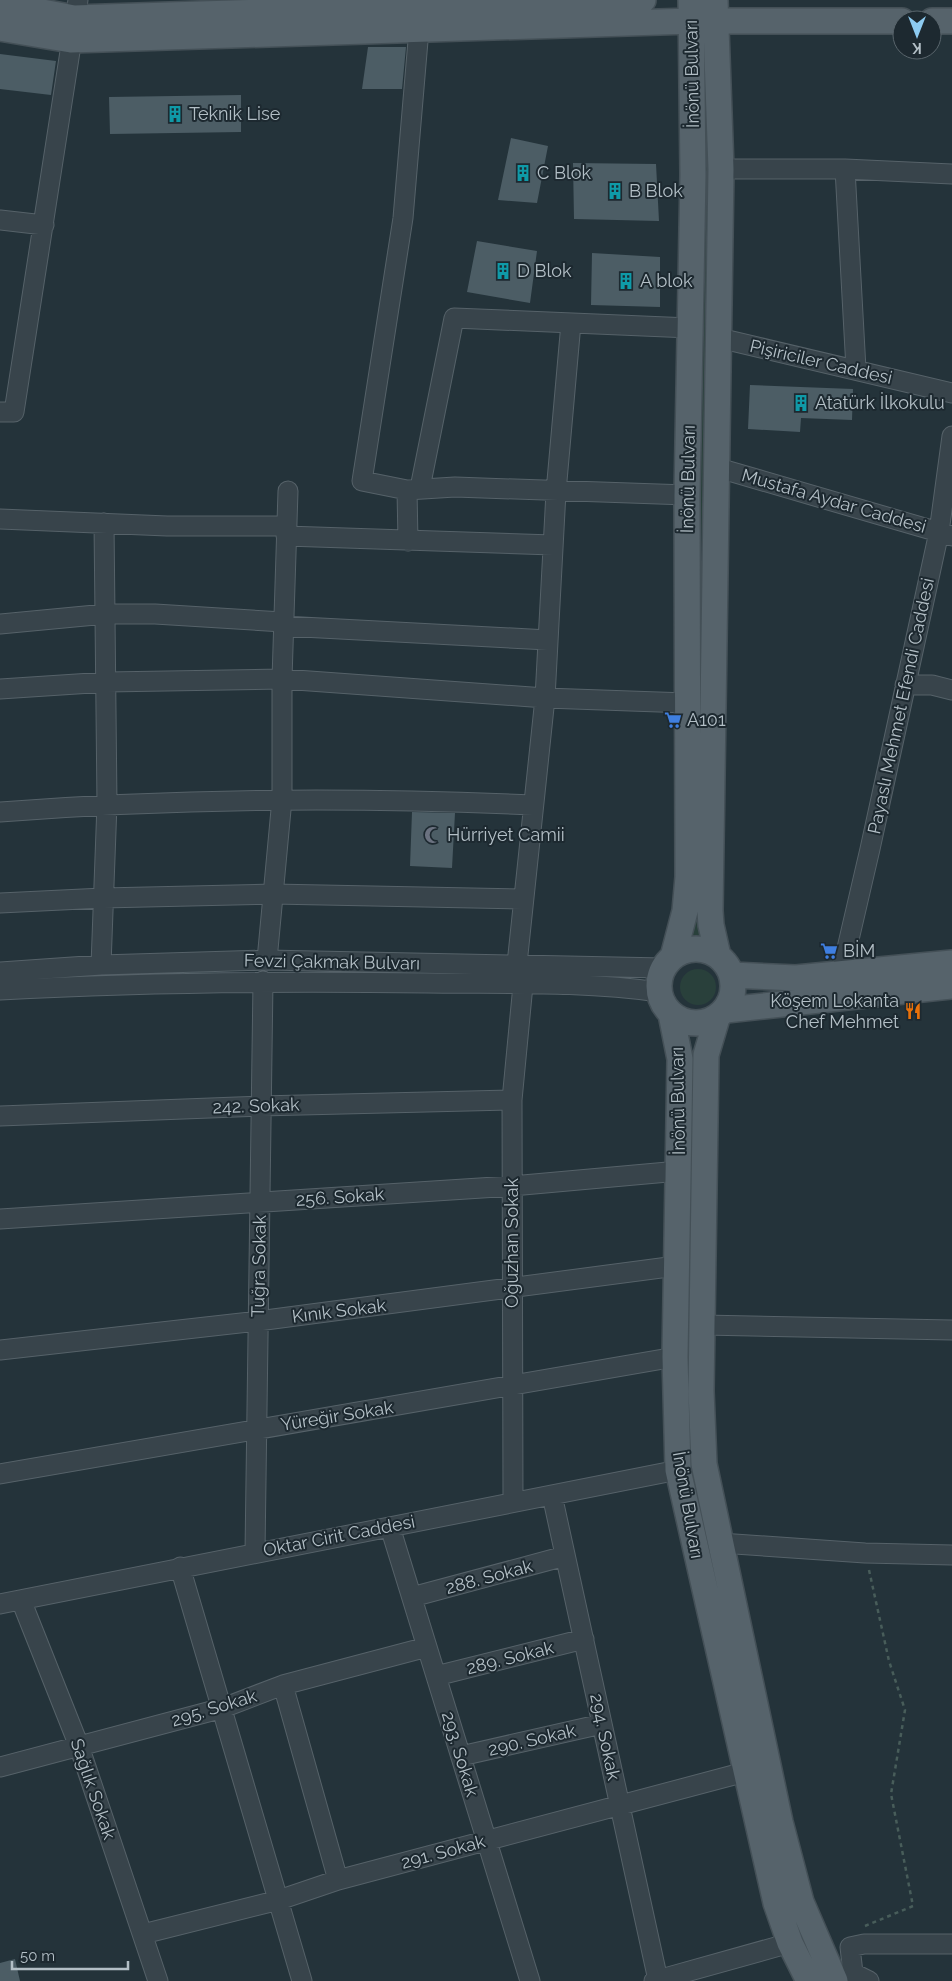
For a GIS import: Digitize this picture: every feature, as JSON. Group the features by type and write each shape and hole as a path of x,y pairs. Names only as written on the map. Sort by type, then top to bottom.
{"main road":[{"path":"0,28 74,19 644,0"},
{"path":"0,4 74,19 419,30 716,10 771,21 892,21"},
{"path":"716,10 721,169 710,911 711,925 725,966 734,988 732,1000 721,1014 706,1023 693,1024 681,1021 671,1014 663,1004 659,992 660,980 668,962 682,951 695,949 707,950 725,966 779,979 952,963"},
{"name":"İnönü Bulvarı","path":"668,962 682,924 687,892 687,495 693,175 691,11"},
{"path":"718,72 722,52 730,40 744,29 771,21"},
{"path":"721,1014 952,986"},
{"name":"İnönü Bulvarı","path":"671,1014 680,1059 675,1357 678,1470 776,1903 790,1943 809,1981"},
{"name":"İnönü Bulvarı","path":"721,1014 706,1055 702,1442 707,1483 789,1857 810,1928 835,1981"}],"street":[{"path":"0,412 14,412 74,19"},
{"path":"419,30 403,218 362,481 414,489 455,487 556,492 687,495"},
{"path":"721,169 845,169 952,174"},
{"path":"845,169 856,369"},
{"path":"0,220 44,225"},
{"path":"408,541 414,489 454,318 690,328"},
{"path":"517,964 545,698 556,492 571,323"},
{"name":"Pişiriciler Caddesi","path":"719,338 952,393"},
{"name":"Payaslı Mehmet Efendi Caddesi","path":"840,974 870,849 905,685 946,534 952,436"},
{"name":"Mustafa Aydar Caddesi","path":"716,467 946,534"},
{"path":"267,960 282,799 283,624 288,491"},
{"path":"0,519 287,531 408,541 554,545"},
{"path":"101,965 107,804 108,682 104,523"},
{"path":"0,624 106,614 155,614 283,624 548,640"},
{"path":"0,689 108,682 282,679 545,698 687,703"},
{"path":"905,685 932,685 952,690"},
{"path":"0,812 107,804 282,799 407,799 533,805"},
{"path":"0,903 103,898 273,894 523,899"},
{"name":"Fevzi Çakmak Bulvarı","path":"0,972 101,965 267,960 517,964 668,962"},
{"name":"Fevzi Çakmak Bulvarı","path":"0,990 91,985 263,981 614,986 659,992"},
{"name":"Tuğra Sokak","path":"255,1552 263,981"},
{"name":"Oğuzhan Sokak","path":"513,1502 512,1100 523,985"},
{"name":"242. Sokak","path":"0,1116 260,1106 512,1100"},
{"name":"256. Sokak","path":"0,1219 512,1186 679,1172"},
{"name":"Kınık Sokak","path":"0,1350 258,1321 676,1266"},
{"path":"703,1326 952,1330"},
{"name":"Yüreğir Sokak","path":"0,1474 513,1387 675,1357"},
{"name":"Oktar Cirit Caddesi","path":"0,1604 255,1552 678,1470"},
{"name":"294. Sokak","path":"552,1495 656,1980"},
{"name":"293. Sokak","path":"390,1527 530,1981"},
{"path":"720,1543 865,1553 952,1555"},
{"name":"288. Sokak","path":"412,1597 566,1556"},
{"path":"180,1567 302,1981"},
{"name":"Sağlık Sokak","path":"21,1600 79,1746 158,1981"},
{"name":"289. Sokak","path":"436,1676 584,1639"},
{"name":"295. Sokak","path":"0,1768 223,1708 283,1685 427,1647"},
{"path":"283,1685 338,1880"},
{"name":"290. Sokak","path":"461,1756 602,1724"},
{"name":"291. Sokak","path":"142,1934 279,1900 338,1880 745,1772"},
{"path":"656,1980 790,1943"},
{"path":"869,1981 853,1973 850,1947 864,1944 952,1944"}],"path":[{"path":"850,1947 849,1934 912,1906 891,1794 905,1710 889,1661 865,1553"}],"green space":[{"path":"705,48 708,249 699,680 702,852 706,938 686,939 700,49"},
{"path":"698,969 705,970 711,974 715,980 715,994 711,1000 705,1004 698,1005 691,1004 685,1000 681,994 680,987 681,980 685,974 691,970"}],"building":[{"path":"368,47 406,47 402,89 362,89"},
{"path":"0,54 56,61 51,95 0,89"},
{"name":"Teknik Lise","path":"241,95 241,132 110,134 109,97"},
{"name":"C Blok","path":"511,138 548,146 537,203 498,200"},
{"name":"B Blok","path":"573,163 656,164 659,221 574,219"},
{"name":"D Blok","path":"477,241 537,251 530,303 467,292"},
{"name":"A blok","path":"592,253 660,257 660,307 591,305"},
{"name":"Atatürk İlkokulu","path":"750,385 853,389 852,420 801,418 800,432 748,429"},
{"name":"Hürriyet Camii","path":"412,812 455,813 452,868 410,866"},
{"path":"15,1959 20,1981 0,1981 0,1963"}],"place":[{"name":"Teknik Lise","path":"175,114"},
{"name":"C Blok","path":"523,173"},
{"name":"B Blok","path":"615,191"},
{"name":"D Blok","path":"503,271"},
{"name":"A blok","path":"626,281"},
{"name":"Atatürk İlkokulu","path":"801,403"},
{"name":"A101","path":"673,720"},
{"name":"Hürriyet Camii","path":"433,835"},
{"name":"BİM","path":"829,951"},
{"name":"Köşem Lokanta Chef Mehmet","path":"913,1011"}]}
